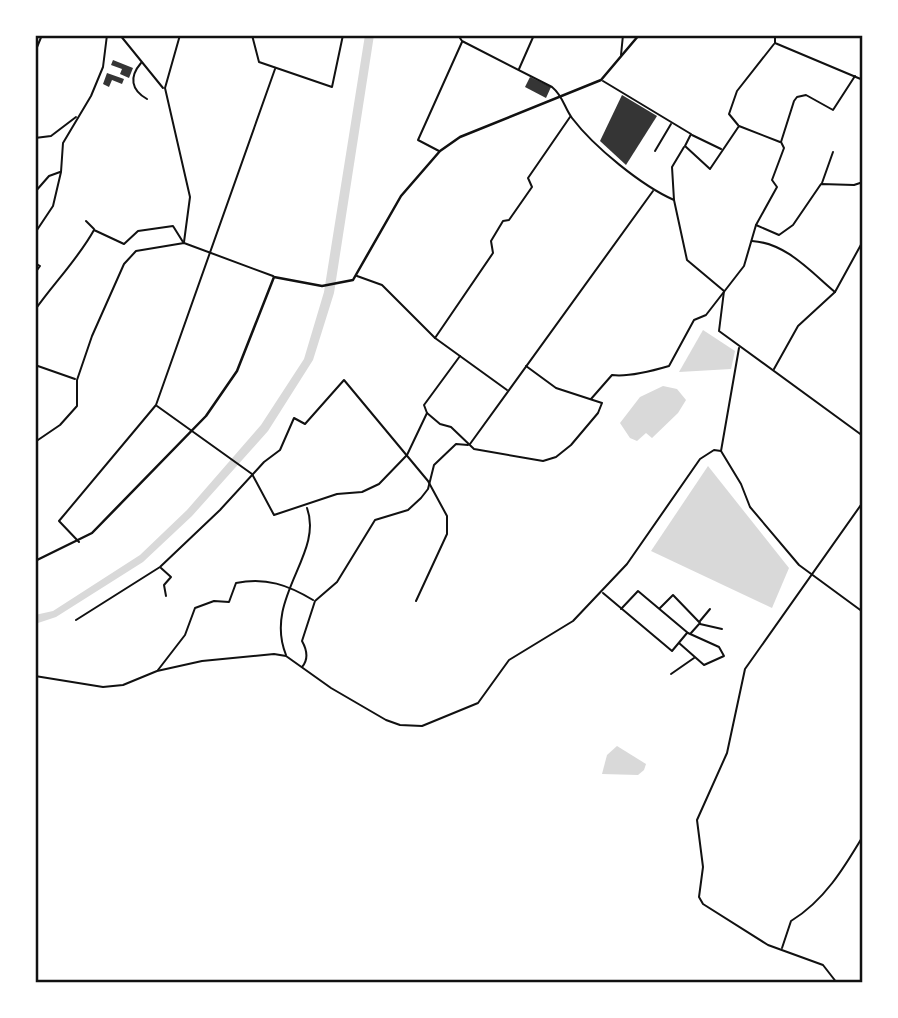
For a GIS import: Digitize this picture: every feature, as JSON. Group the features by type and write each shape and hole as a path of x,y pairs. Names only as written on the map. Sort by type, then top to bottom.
{"main road":[{"path":"35,561 79,542 104,521 193,431 224,394 237,371 274,277 322,286 344,283 358,276 392,209 440,151 460,137 601,80 639,35"}],"street":[{"path":"35,52 42,35"},
{"path":"35,233 53,206 64,143 103,67 107,35"},
{"path":"120,35 160,87 165,88"},
{"path":"180,35 165,88 190,197 184,243"},
{"path":"252,35 259,62 332,87 343,35"},
{"path":"458,35 463,41 519,69 562,95 570,116 584,131 653,191 674,201"},
{"path":"519,69 534,35"},
{"path":"621,55 623,35"},
{"path":"591,399 612,374 624,377 634,372 668,366 694,320 706,315 744,266 756,225 778,187 772,180 784,148 781,142 739,126 732,121 729,114 734,96 775,43 775,35"},
{"path":"440,151 418,140 463,41"},
{"path":"775,43 863,80"},
{"path":"142,63 134,72 133,82 140,95 147,99"},
{"path":"79,542 59,521 156,405 275,69"},
{"path":"781,142 797,97 806,95 833,110 855,76"},
{"path":"601,80 723,150"},
{"path":"35,138 51,136 82,111"},
{"path":"435,338 493,253 491,242 503,221 509,220 532,187 528,178 570,116"},
{"path":"655,151 672,123"},
{"path":"685,146 710,169 739,126"},
{"path":"691,134 672,167 674,201 687,260 724,291"},
{"path":"756,225 779,235 793,225 821,184 833,152"},
{"path":"35,192 49,176 61,172"},
{"path":"821,184 854,185 863,182"},
{"path":"469,445 653,191"},
{"path":"86,221 94,230 124,244 138,231 173,226 184,243"},
{"path":"35,310 62,272 81,252 94,230"},
{"path":"751,241 768,242 781,247 835,292"},
{"path":"774,370 798,326 835,292 863,241"},
{"path":"35,442 60,425 77,406 76,380 124,264 136,251 184,243 274,277"},
{"path":"35,262 40,266 35,273"},
{"path":"358,276 382,285 435,338 508,391"},
{"path":"724,291 719,331 863,436"},
{"path":"739,346 721,451 741,484 750,507 799,565 863,612"},
{"path":"460,356 424,405 427,414 440,424 451,427 474,449 543,461 556,457 571,445 601,408 602,403 556,388 526,366"},
{"path":"35,365 76,380"},
{"path":"76,620 160,568 227,503 252,474 280,450 294,418 305,424 344,380 428,481 441,501 447,534 416,601"},
{"path":"156,405 252,474 274,515 306,507 337,494 362,492 379,484 407,455 427,414"},
{"path":"302,667 306,663 307,649 302,641 315,601 337,582 375,520 408,510 428,489 428,481 441,457 456,444 469,445"},
{"path":"35,676 103,687 144,679 157,671 202,661 274,654 286,656 386,720 400,725 422,726 478,703 509,660 573,621 627,564 700,459 714,450 721,451"},
{"path":"837,983 824,965 763,942 700,900 703,867 697,841 697,820 727,753 745,668 863,502"},
{"path":"286,656 280,632 289,585 312,533 306,507"},
{"path":"160,568 171,577 164,585 166,596"},
{"path":"157,671 185,635 200,604 229,602 236,583 274,581 289,585 315,601"},
{"path":"621,609 639,591 689,633 719,647 724,656 704,665 679,643"},
{"path":"602,593 672,651 710,610"},
{"path":"659,609 673,595 699,623 722,629"},
{"path":"671,674 694,657"},
{"path":"782,949 791,920 805,912 831,887 863,836"}],"shaded area":[{"path":"365,35 374,35 334,293 313,360 268,431 192,516 143,562 56,617 35,624 35,615 53,611 140,555 187,510 261,425 304,359 324,292"},
{"path":"703,330 735,351 731,369 679,372"},
{"path":"663,386 677,389 686,400 678,413 652,438 646,433 637,441 630,438 620,423 640,397"},
{"path":"708,466 789,568 772,608 651,551"},
{"path":"617,746 646,764 644,770 638,775 602,774 607,755"}],"building":[{"path":"113,60 133,68 129,78 120,74 122,69 111,65"},
{"path":"107,73 124,79 122,84 112,80 109,87 103,84"},
{"path":"530,77 551,87 546,98 525,87"},
{"path":"622,95 657,116 626,165 600,141"}]}
